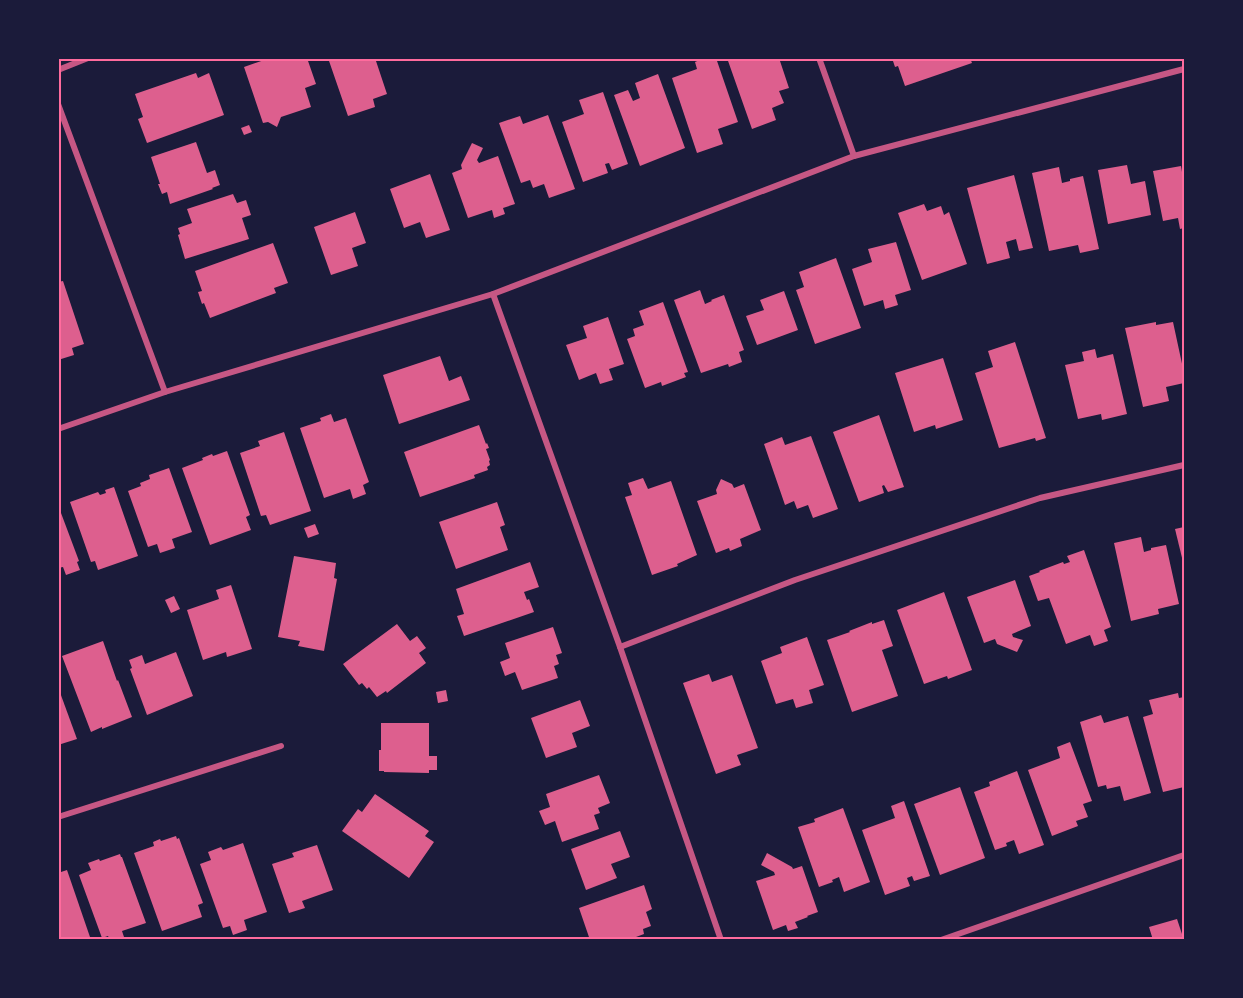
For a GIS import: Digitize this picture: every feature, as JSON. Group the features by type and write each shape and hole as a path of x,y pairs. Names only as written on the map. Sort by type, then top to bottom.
{"street":[{"path":"58,70 88,58"},
{"path":"819,58 854,156"},
{"path":"58,429 165,392 493,294 854,156 1185,69"},
{"path":"58,104 165,392"},
{"path":"493,294 621,647 721,939"},
{"path":"621,647 795,580 1040,498 1185,465"},
{"path":"58,817 281,746"},
{"path":"941,939 1185,855"}],"building":[{"path":"270,58 295,58 296,61 307,58 316,84 305,88 311,107 281,117 277,127 268,122 263,123 244,67"},
{"path":"328,58 375,58 387,94 373,99 375,107 348,116"},
{"path":"704,58 716,58 738,122 718,129 723,144 697,153 672,78 697,69 695,62"},
{"path":"727,58 779,58 789,88 779,91 784,103 772,108 776,120 752,129"},
{"path":"892,58 970,58 972,63 905,86 898,66 895,67"},
{"path":"196,73 198,78 209,73 224,115 147,143 138,119 143,117 135,94"},
{"path":"658,74 685,148 640,166 614,95 628,90 633,101 640,98 635,83"},
{"path":"603,92 628,164 612,170 609,163 605,164 608,173 583,182 562,122 584,114 579,100"},
{"path":"548,115 575,189 549,198 544,184 533,188 530,180 521,183 499,123 520,116 523,124"},
{"path":"249,125 252,132 244,135 241,128"},
{"path":"196,142 207,173 215,170 220,185 170,204 167,192 162,194 151,157"},
{"path":"472,143 483,148 477,160 479,163 498,156 515,204 503,208 505,214 494,218 492,210 468,218 452,173 462,169 461,165"},
{"path":"1127,165 1131,184 1145,181 1151,215 1108,224 1098,170"},
{"path":"1181,166 1184,178 1184,228 1180,229 1178,218 1163,221 1153,171"},
{"path":"1059,167 1062,183 1083,176 1099,249 1080,253 1078,245 1049,251 1032,173"},
{"path":"430,174 450,230 426,238 420,222 404,228 390,189"},
{"path":"1014,175 1033,248 1019,251 1016,239 1006,242 1010,258 987,264 967,188"},
{"path":"233,194 237,203 246,200 251,215 242,218 249,239 185,259 178,228 192,223 187,209"},
{"path":"924,204 927,211 941,206 944,215 949,212 967,264 922,280 898,213"},
{"path":"355,212 366,243 352,248 358,266 331,275 314,227"},
{"path":"896,242 911,290 895,295 898,305 885,309 883,300 864,306 852,269 872,262 868,249"},
{"path":"273,243 288,283 274,288 276,293 210,318 198,292 202,291 195,271"},
{"path":"836,258 861,328 815,344 796,290 804,287 799,272"},
{"path":"63,281 84,344 72,348 74,355 58,360 58,282"},
{"path":"700,290 705,304 724,295 744,350 739,352 742,362 701,373 674,300"},
{"path":"784,291 798,330 757,345 746,316 764,310 760,300"},
{"path":"663,302 688,372 684,373 686,377 662,386 661,382 645,388 627,339 635,336 633,329 644,325 639,311"},
{"path":"608,317 624,364 609,369 613,380 600,384 596,373 579,380 566,345 587,338 583,326"},
{"path":"1156,322 1156,325 1173,322 1184,383 1166,387 1169,401 1143,407 1125,328"},
{"path":"1015,342 1046,438 1036,441 1035,438 999,448 975,373 993,367 988,351"},
{"path":"1095,349 1097,358 1113,354 1127,414 1102,420 1101,414 1078,419 1065,365 1084,361 1082,352"},
{"path":"440,356 449,381 461,376 470,400 399,424 383,375"},
{"path":"943,358 963,420 936,429 935,425 914,432 895,373"},
{"path":"331,414 334,422 346,418 369,482 363,485 366,494 353,499 350,489 324,498 300,428 321,421 320,418"},
{"path":"879,415 904,487 888,492 884,485 882,486 884,493 859,502 833,432"},
{"path":"479,425 489,448 486,449 490,460 488,470 474,475 475,478 420,497 404,452"},
{"path":"284,432 311,511 270,525 266,515 261,516 240,453 260,446 258,441"},
{"path":"811,436 838,509 813,518 808,505 797,509 794,501 785,505 764,444 782,437 785,445"},
{"path":"227,451 250,515 246,517 251,530 210,545 182,468 212,454 213,456"},
{"path":"169,468 192,532 172,539 175,548 160,553 157,544 148,547 128,491 141,486 140,483 150,479 149,475"},
{"path":"643,478 648,489 671,481 697,555 677,564 678,566 652,575 625,497 632,495 628,483"},
{"path":"721,479 732,484 734,488 744,484 761,530 740,539 742,546 716,553 697,501 717,494 716,490"},
{"path":"114,487 138,556 98,570 95,561 91,562 70,502 98,492 100,495 106,493 105,490"},
{"path":"497,502 505,525 500,527 508,550 456,569 439,522"},
{"path":"58,505 79,561 77,562 80,570 66,575 63,567 58,568"},
{"path":"315,524 319,534 308,538 304,528"},
{"path":"1184,527 1184,566 1175,529"},
{"path":"1141,537 1144,552 1166,545 1179,604 1158,609 1159,614 1131,621 1114,543"},
{"path":"1084,550 1111,627 1104,630 1108,641 1094,646 1090,635 1066,644 1049,598 1038,601 1029,576 1063,562 1064,564 1070,562 1067,556"},
{"path":"294,556 336,563 334,578 337,579 324,651 298,646 300,641 278,637"},
{"path":"530,562 539,587 524,592 534,612 464,636 457,616 464,614 456,589"},
{"path":"1015,580 1031,626 1012,634 1013,637 1023,640 1017,652 997,644 995,639 984,643 967,597"},
{"path":"231,585 252,649 227,657 226,652 203,660 187,610 219,599 216,590"},
{"path":"944,592 972,670 948,679 947,676 924,684 897,610"},
{"path":"174,596 180,609 171,613 165,600"},
{"path":"884,620 893,646 882,650 898,696 852,712 827,640 872,622 872,624"},
{"path":"397,624 410,641 417,636 426,648 419,653 426,663 387,693 386,691 377,697 369,687 367,689 362,683 359,685 343,664"},
{"path":"553,627 562,653 556,655 559,664 554,666 558,678 522,690 515,672 505,676 500,662 510,658 505,643"},
{"path":"807,637 824,685 809,690 813,703 796,708 793,699 776,704 761,661 782,653 780,647"},
{"path":"103,641 132,717 91,732 62,656"},
{"path":"176,652 193,696 147,715 130,669 132,668 129,660 142,655 145,664"},
{"path":"709,674 712,682 732,675 758,748 737,755 741,765 716,774 683,683"},
{"path":"58,687 77,739 58,745"},
{"path":"446,690 448,701 438,703 436,692"},
{"path":"1178,693 1179,698 1184,697 1184,787 1163,792 1143,717 1153,714 1149,700"},
{"path":"580,700 590,726 572,733 577,747 546,758 531,718"},
{"path":"1101,715 1104,723 1128,716 1151,793 1124,801 1120,786 1107,789 1106,785 1098,787 1080,722"},
{"path":"381,723 429,723 429,756 437,756 437,770 429,770 429,773 379,771"},
{"path":"1070,742 1092,801 1083,804 1088,817 1076,821 1078,826 1052,836 1028,770 1060,758 1057,747"},
{"path":"1017,771 1044,845 1019,854 1014,840 1006,843 1007,846 995,850 974,792 990,786 989,782"},
{"path":"599,775 610,803 598,808 600,813 594,815 599,829 562,842 555,821 545,825 539,811 550,807 546,794"},
{"path":"960,787 985,858 940,875 914,804"},
{"path":"375,794 429,831 425,836 434,842 409,878 342,831 358,809 362,812"},
{"path":"904,801 930,876 914,881 912,876 907,878 910,886 885,895 862,830 895,818 891,806"},
{"path":"843,808 870,882 844,892 839,877 819,887 798,827 815,822 814,819"},
{"path":"620,831 630,857 611,864 617,878 586,890 571,849"},
{"path":"176,836 177,839 179,838 203,903 198,905 202,917 162,931 134,853 154,846 153,842 160,839 161,841"},
{"path":"243,843 267,912 244,920 247,930 233,935 230,926 223,928 200,864 211,860 208,852"},
{"path":"317,845 333,890 302,901 305,908 289,913 272,864 294,857 292,853"},
{"path":"767,853 793,869 802,866 818,912 795,922 798,928 788,931 786,925 773,930 756,881 775,875 774,872 761,865"},
{"path":"120,854 146,923 122,931 125,940 110,940 108,936 102,938 79,875 91,870 88,863"},
{"path":"67,870 91,940 58,940 58,873"},
{"path":"644,885 652,909 646,912 651,926 643,929 644,934 628,940 590,940 579,908"},
{"path":"1177,919 1184,940 1153,940 1149,927"}]}
